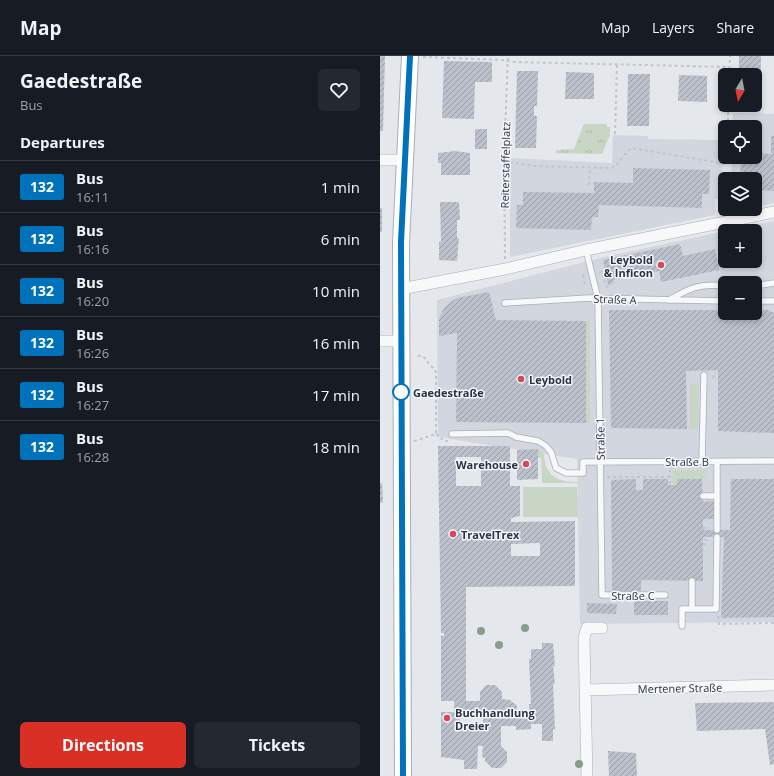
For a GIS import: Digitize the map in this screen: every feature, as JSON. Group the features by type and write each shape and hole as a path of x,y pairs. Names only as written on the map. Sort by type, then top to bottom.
{"main road":[{"path":"403,776 401,289 410,57"}],"street":[{"path":"380,160 406,160"},
{"path":"401,289 505,269 586,250 774,212"},
{"path":"380,341 401,348"},
{"path":"587,776 584,638 587,628 602,628"},
{"name":"Mertener Straße","path":"585,690 774,685"}],"lane":[{"name":"Straße 1","path":"586,250 596,284 598,298 602,595"},
{"path":"668,301 692,287 708,284 718,285"},
{"path":"762,285 774,284"},
{"name":"Straße A","path":"505,303 598,298 668,301 718,301"},
{"path":"762,301 774,301"},
{"path":"702,461 704,375"},
{"name":"Straße B","path":"452,434 508,433 538,441 546,446 551,452 556,468 566,473 583,473 583,462 600,461 774,461"},
{"path":"717,462 717,530"},
{"path":"703,496 717,496"},
{"path":"682,626 682,609 716,608 717,537"},
{"path":"692,581 692,609"},
{"name":"Straße C","path":"602,595 665,595"}],"path":[{"name":"Reiterstaffelplatz","path":"505,269 504,161 508,56"},
{"path":"410,57 730,67 730,56"},
{"path":"615,134 617,64"},
{"path":"504,161 533,166 615,167 628,150 632,148 718,163"},
{"path":"589,186 590,167"},
{"path":"401,348 423,356 436,372 436,434 444,441 451,441"},
{"path":"401,444 436,434"},
{"path":"670,468 670,484"},
{"path":"703,545 705,544 705,540"},
{"path":"718,620 719,624 774,623"}],"shaded area":[{"path":"733,113 774,114 774,203 762,206 762,172 731,172 732,164 762,164 762,120 732,120"},
{"path":"613,135 648,136 648,139 718,140 718,164 722,164 722,172 718,172 718,199 715,199 715,215 510,257 510,158 612,163"},
{"path":"774,221 774,622 580,624 577,459 438,437 437,300 600,258 718,233 718,268 762,268 762,224 760,224"}],"green space":[{"path":"584,124 607,124 607,127 610,127 610,135 602,154 556,153 556,150 574,149"},
{"path":"590,320 590,422 586,423 586,321"},
{"path":"699,383 698,429 690,429 690,384"},
{"path":"538,449 543,452 546,466 552,475 560,480 578,483 542,483 541,458 538,458"},
{"path":"706,470 706,479 677,479 676,484 672,484 673,471"},
{"path":"523,487 577,487 578,517 523,517"}],"building":[{"path":"380,56 385,56 383,131 380,131"},
{"path":"739,56 761,56 761,68 739,68"},
{"path":"444,61 492,62 492,82 475,82 474,119 442,118"},
{"path":"517,71 538,71 537,106 534,106 534,116 537,116 536,148 515,148"},
{"path":"566,72 594,73 594,99 565,99"},
{"path":"628,74 650,74 649,126 627,126"},
{"path":"679,75 707,76 707,102 678,101"},
{"path":"475,129 487,129 487,149 475,149"},
{"path":"771,136 774,136 774,191 762,190 762,172 740,172 741,164 762,164 762,153 771,154"},
{"path":"455,151 470,153 470,175 441,175 441,163 438,163 438,153"},
{"path":"633,168 710,170 709,194 702,194 702,208 599,205 598,217 592,217 591,230 516,228 517,205 523,205 523,192 594,193 594,182 633,183"},
{"path":"440,202 459,202 460,220 457,220 457,238 459,238 457,261 439,260 439,242 441,242"},
{"path":"380,208 382,208 382,232 380,232"},
{"name":"Leybold & Inficon","path":"680,244 683,256 715,249 719,270 661,282 659,271 613,280 614,283 608,285 603,260"},
{"name":"Leybold","path":"489,292 496,320 586,321 586,423 456,422 457,333 439,336 439,319 444,308 457,298"},
{"path":"609,310 718,310 718,320 762,320 762,310 770,310 770,312 774,312 774,433 718,431 718,370 686,371 687,429 611,428"},
{"path":"438,446 510,446 510,486 520,486 520,516 511,518 511,522 575,521 575,586 466,587 466,701 480,701 480,692 486,685 495,685 502,692 502,699 510,700 517,706 517,716 529,716 529,704 531,704 529,659 531,659 531,649 542,649 542,643 553,643 555,666 553,666 555,684 553,684 555,729 553,729 553,741 542,741 542,724 531,724 531,729 516,730 516,726 501,726 501,746 507,752 507,762 501,768 492,768 485,761 485,758 482,757 483,746 478,746 477,769 464,769 464,760 441,757 441,712 454,712 454,701 441,701 441,636 444,636 444,633 441,633","holes":["456,457 481,457 481,486 456,486","540,543 540,556 511,556 511,544","459,713 483,715 483,723 460,723"]},
{"path":"538,449 538,479 517,480 517,450"},
{"path":"636,479 636,490 643,490 643,479 668,479 668,485 677,485 677,479 702,479 703,502 716,501 716,519 703,519 703,530 730,530 731,479 774,479 774,617 721,618 724,537 703,537 703,581 641,580 641,591 612,592 611,480"},
{"path":"380,483 382,483 383,502 380,503"},
{"path":"634,601 668,601 668,615 634,615"},
{"path":"587,603 617,604 616,614 587,613"},
{"path":"774,702 774,764 770,765 765,729 697,731 695,703"},
{"path":"608,751 636,753 637,776 609,776"}],"bus line":[{"name":"132","path":"403,776 401,242 410,56"}],"place":[{"name":"Leybold & Inficon","path":"661,265"},
{"name":"Leybold","path":"521,379"},
{"name":"Gaedestraße","path":"401,392"},
{"name":"Warehouse","path":"526,464"},
{"name":"TravelTrex","path":"453,534"},
{"name":"Buchhandlung Dreier","path":"447,718"}]}
